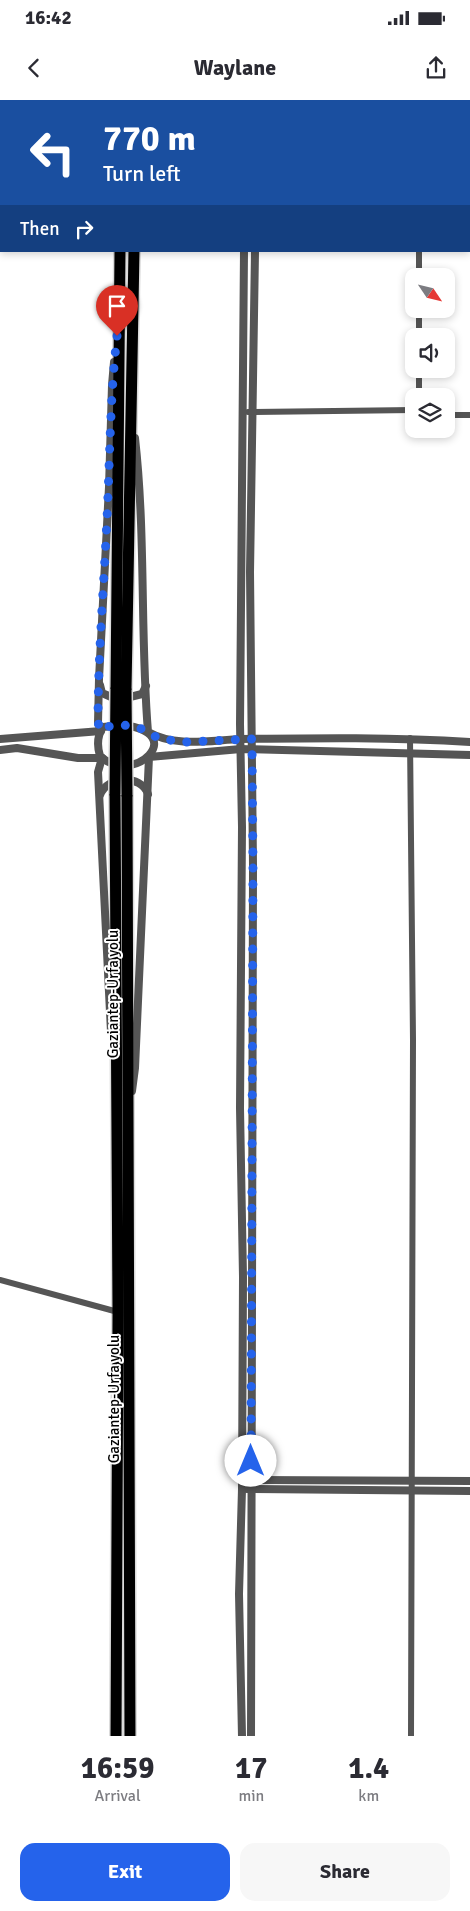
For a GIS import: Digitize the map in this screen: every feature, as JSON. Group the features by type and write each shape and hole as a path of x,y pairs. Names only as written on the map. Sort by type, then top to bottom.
{"highway":[{"name":"Gaziantep-Urfa yolu","path":"116,1736 118,1312 116,1061 121,794 120,252"},
{"name":"Gaziantep-Urfa yolu","path":"121,690 134,252"},
{"name":"Gaziantep-Urfa yolu","path":"121,794 128,1124 130,1736"}],"street":[{"path":"242,1736 240,1594 243,1276 240,1108 244,252"},
{"path":"251,1736 253,750 250,572 255,252"},
{"path":"419,252 419,268"},
{"path":"116,1061 111,1033 98,772 102,758 98,751 98,740 101,730 98,723 112,385 119,320"},
{"path":"128,1124 135,1068 149,757 153,750 153,743 148,732 142,515 131,400"},
{"path":"243,412 405,410"},
{"path":"455,415 470,415"},
{"path":"99,679 102,693 118,700 142,694 146,686"},
{"path":"0,739 101,730 103,727 123,725 138,727 160,739 187,742 241,739 410,738 470,742"},
{"path":"410,738 413,1040 411,1736"},
{"path":"0,750 17,748 78,758 102,758 121,765 136,764 149,757 241,749 470,755"},
{"path":"99,799 102,790 107,785 124,780 139,783 145,787 148,796"},
{"path":"0,1280 118,1312"},
{"path":"241,1480 270,1490 470,1491"},
{"path":"242,1489 251,1484 470,1481"}],"route":[{"path":"117,336 112,385 98,723 101,730 103,727 109,726 138,727 160,739 187,742 252,739 251,1461"}]}
